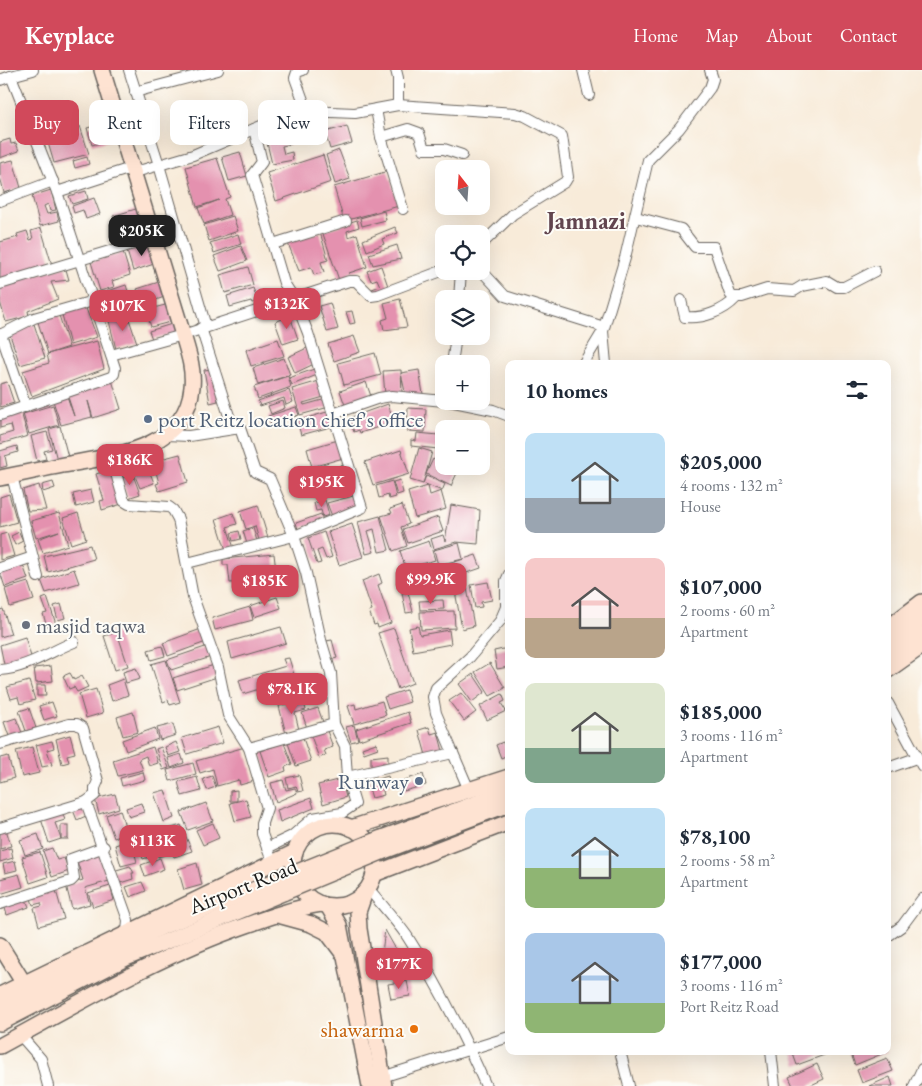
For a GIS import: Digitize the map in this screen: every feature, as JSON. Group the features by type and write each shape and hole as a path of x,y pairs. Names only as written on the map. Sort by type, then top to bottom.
{"main road":[{"path":"6,477 143,448 166,435 178,423 191,395 193,374 183,334 131,171 102,70"},
{"path":"891,626 922,602"},
{"path":"891,642 922,618"},
{"path":"891,655 922,634"},
{"path":"891,668 922,646"},
{"path":"351,828 505,778"},
{"name":"Airport Road","path":"0,1023 86,963 195,912 250,892 379,839 505,792"},
{"name":"Airport Road","path":"0,1008 41,993 384,851 505,806"},
{"path":"370,1086 339,925 324,905 308,898 298,887 293,874 295,852 307,834 319,827 334,824 351,828 362,836 371,847 375,860 369,884 358,912 383,1081"},
{"path":"0,1046 187,947 275,914 353,902 369,884 505,824"},
{"path":"0,995 23,982 295,852"},
{"path":"275,914 311,924 327,932 345,955"},
{"path":"0,944 23,982"},
{"path":"0,1034 8,1030 20,1035"}],"street":[{"path":"0,80 33,70"},
{"path":"129,70 159,165 230,419 240,428 255,472 270,479 294,536 331,672 334,724 345,746 347,778 355,804 342,813 312,818 292,836 266,848"},
{"path":"135,92 218,70"},
{"path":"303,70 298,72 296,78 303,100"},
{"path":"396,70 398,78 398,105"},
{"path":"583,70 589,96"},
{"path":"585,360 604,329 636,217 648,160 679,129 710,88 713,79 710,70"},
{"path":"0,416 111,377 114,374 115,368 54,181 11,76"},
{"path":"328,112 339,113 398,105 515,113 562,136 568,177 565,182 513,214 490,236"},
{"path":"376,109 381,137 403,209"},
{"path":"57,192 159,165 208,149 258,127"},
{"path":"186,563 294,536 362,508 295,300 284,283 252,175 262,162 254,129"},
{"path":"381,137 408,129 418,133 424,149 444,148 462,156"},
{"path":"0,201 54,181"},
{"path":"636,217 681,229 695,247 714,247 730,294 736,298"},
{"path":"273,244 346,221"},
{"path":"0,284 152,238"},
{"path":"681,300 685,317 693,318 712,314 736,298 767,289 794,291 802,286 827,281 837,287 844,287 875,271"},
{"path":"110,355 295,300 349,280 356,281 371,296 435,273"},
{"path":"490,280 504,296 604,329"},
{"path":"26,407 1,334 34,318 92,301"},
{"path":"604,329 606,360"},
{"path":"333,414 379,398 392,396 435,399"},
{"path":"490,409 505,414"},
{"path":"166,435 189,436 240,428"},
{"path":"111,456 124,501 129,504 162,506 174,510 178,519 193,597 218,667 228,714 249,748 267,808 262,823 262,834 272,864"},
{"path":"6,477 38,577"},
{"path":"0,568 33,557"},
{"path":"469,790 433,705 436,688 470,657 505,616"},
{"path":"0,670 39,659 52,650 74,642"},
{"path":"891,709 919,762 891,767"},
{"path":"0,744 69,724 80,725 83,728 98,778 95,795 86,802 0,828"},
{"path":"249,748 334,724"},
{"path":"347,778 453,753"},
{"path":"86,802 104,847 128,920 127,932"},
{"path":"0,904 71,881 74,878 71,859 104,847"},
{"path":"369,884 406,935 453,1013 486,1086"},
{"path":"891,934 902,926 922,899"},
{"path":"20,1035 41,1059 48,1086"},
{"path":"383,1081 505,1038"},
{"path":"621,1055 628,1086"},
{"path":"771,1055 775,1086"},
{"path":"914,1086 922,1069"}],"building":[{"path":"79,126 89,154 54,163 49,145 79,145"},
{"path":"347,126 352,143 330,149 328,131"},
{"path":"10,139 11,144 15,143 19,151 0,158 0,142"},
{"path":"267,145 286,145 282,146 284,154 292,152 293,160 272,164"},
{"path":"339,150 350,179 335,184 326,155"},
{"path":"240,152 247,176 229,181 222,157"},
{"path":"323,155 331,182 276,201 267,173"},
{"path":"87,157 89,164 75,168 73,161"},
{"path":"217,158 230,197 225,199 230,215 204,224 198,208 219,200 197,207 186,167"},
{"path":"13,160 21,188 4,193 0,176 0,163"},
{"path":"388,171 399,206 344,221 334,187"},
{"path":"51,190 56,210 50,211 48,204 44,206 47,214 57,212 59,221 40,226 32,196"},
{"path":"86,191 88,199 72,204 69,196"},
{"path":"94,198 100,214 86,219 83,210 74,213 72,206"},
{"path":"139,208 142,217 116,225 113,216"},
{"path":"384,211 386,220 362,226 360,218"},
{"path":"233,216 238,231 209,241 204,225"},
{"path":"357,220 359,227 347,231 348,237 357,234 367,267 349,273 351,280 340,283 322,231"},
{"path":"395,227 398,233 382,239 384,244 367,251 363,240"},
{"path":"41,228 52,265 0,280 0,242 18,237 17,234 27,231 30,240 33,239 31,231"},
{"path":"320,232 328,260 321,262 324,272 314,275 311,267 299,271 287,241"},
{"path":"238,234 241,244 214,253 210,243"},
{"path":"151,243 157,263 133,271 127,251"},
{"path":"397,245 401,259 373,265 369,254"},
{"path":"241,246 247,261 220,271 214,256"},
{"path":"123,252 130,275 112,281 114,287 100,291 91,262"},
{"path":"65,266 69,280 51,282 58,299 28,311 29,316 6,322 0,302 0,285"},
{"path":"381,266 389,289 374,294 372,289 380,286 377,279 371,281 367,271"},
{"path":"248,267 253,285 225,293 220,275"},
{"path":"162,281 167,296 142,305 137,289"},
{"path":"126,285 134,311 108,320 99,294"},
{"path":"253,288 258,301 230,307 227,296"},
{"path":"400,299 407,327 384,330 382,320 388,318 384,303"},
{"path":"330,303 338,329 327,332 319,306"},
{"path":"169,304 174,321 151,327 146,310"},
{"path":"85,306 97,337 70,345 61,311"},
{"path":"352,311 355,323 350,324 346,312"},
{"path":"58,312 69,347 48,354 37,319"},
{"path":"128,316 137,343 116,349 109,321"},
{"path":"290,316 298,339 283,344 275,322"},
{"path":"175,323 178,332 152,339 149,331"},
{"path":"34,324 45,358 20,365 9,332"},
{"path":"354,336 360,352 334,361 328,344"},
{"path":"278,339 284,356 251,366 246,350"},
{"path":"97,341 104,369 32,396 23,371 49,363 47,354"},
{"path":"307,348 314,364 295,373 288,357"},
{"path":"375,353 381,375 344,385 338,363"},
{"path":"284,358 290,375 258,385 253,368"},
{"path":"317,368 317,375 292,385 289,378"},
{"path":"212,369 218,401 210,403 204,370"},
{"path":"401,370 402,394 385,395 383,371"},
{"path":"419,370 423,394 406,397 401,373"},
{"path":"288,376 291,387 258,399 254,387"},
{"path":"112,380 121,409 93,418 88,401 92,417 61,425 53,401 67,396 74,416 67,394"},
{"path":"319,381 324,397 303,403 304,405 326,399 329,407 300,415 292,389"},
{"path":"7,382 14,403 0,407 0,384"},
{"path":"366,382 372,399 346,408 340,391"},
{"path":"289,390 293,402 286,405 284,398 260,406 258,401"},
{"path":"283,401 285,408 271,414 268,406"},
{"path":"388,404 394,422 360,433 359,430 354,432 349,418"},
{"path":"53,405 59,425 29,434 23,414"},
{"path":"296,407 299,415 271,425 268,416"},
{"path":"408,408 426,409 425,432 407,431"},
{"path":"330,411 334,426 301,435 297,421"},
{"path":"21,412 28,436 0,444 0,436 13,432 11,425 0,428 0,418"},
{"path":"60,426 68,457 57,460 49,429"},
{"path":"47,432 52,449 44,451 46,459 37,461 31,436"},
{"path":"417,433 435,435 435,449 411,446 411,440 416,441"},
{"path":"338,440 343,458 312,467 307,449"},
{"path":"17,446 18,452 5,456 7,466 0,468 0,451"},
{"path":"419,448 432,452 423,484 410,480"},
{"path":"401,450 409,474 373,485 365,462"},
{"path":"180,454 188,482 159,491 156,484 159,483 153,461"},
{"path":"433,459 435,460 435,475 456,475 451,486 426,474"},
{"path":"348,464 352,478 333,483 329,469"},
{"path":"147,465 154,483 140,488 133,471"},
{"path":"111,469 122,504 102,510 100,501 104,500 96,474"},
{"path":"133,475 140,494 128,498 121,478"},
{"path":"426,476 445,484 442,491 423,483"},
{"path":"400,480 403,493 397,495 393,482"},
{"path":"392,481 396,497 389,499 388,495 379,498 376,486"},
{"path":"53,482 55,488 43,492 42,485"},
{"path":"39,485 46,510 28,511 23,490"},
{"path":"428,486 430,495 441,491 446,509 415,518 408,492"},
{"path":"91,490 94,502 76,507 73,494"},
{"path":"9,494 17,522 0,527 0,497"},
{"path":"357,495 361,509 333,519 327,503"},
{"path":"325,500 329,515 323,517 321,510 316,511 314,503"},
{"path":"258,505 268,538 259,540 255,526 246,529 240,511"},
{"path":"402,505 409,524 401,527 407,546 393,551 381,516 392,513 390,509"},
{"path":"451,505 480,510 478,544 456,542 434,549 431,539 443,535 445,541"},
{"path":"59,513 68,545 43,553 38,539 59,531 36,538 31,521"},
{"path":"78,513 86,539 71,544 63,518"},
{"path":"233,513 237,524 227,527 234,548 226,550 216,519"},
{"path":"321,514 323,521 298,529 296,523"},
{"path":"380,516 389,550 379,552 374,529 368,531 374,552 366,554 358,522"},
{"path":"438,517 443,531 408,543 403,529"},
{"path":"352,524 363,557 339,565 328,532"},
{"path":"253,528 257,541 247,544 243,531"},
{"path":"239,531 241,539 233,541 231,533"},
{"path":"19,532 23,541 15,545 11,536"},
{"path":"324,532 332,557 326,559 322,549 317,551 321,563 317,564 308,538"},
{"path":"7,533 14,556 0,560 0,535"},
{"path":"429,541 435,560 406,569 400,551"},
{"path":"459,543 463,559 438,565 434,550"},
{"path":"90,545 94,559 48,572 44,556"},
{"path":"274,554 277,579 261,581 261,586 242,588 241,582 230,583 228,565 223,565 223,559"},
{"path":"476,555 481,568 443,581 439,567"},
{"path":"436,563 441,579 411,588 406,572"},
{"path":"23,565 28,579 5,587 0,572"},
{"path":"74,569 79,583 46,593 41,580"},
{"path":"379,574 382,583 378,585 391,623 378,628 377,624 374,625 369,611 372,610 362,581"},
{"path":"28,582 34,600 10,607 5,589"},
{"path":"488,582 492,600 481,602 482,607 475,608 471,585"},
{"path":"467,588 474,626 462,629 455,591"},
{"path":"408,592 413,612 406,613 402,593"},
{"path":"47,597 56,624 47,627 43,614 47,613 42,599"},
{"path":"277,597 281,608 254,617 250,606"},
{"path":"443,600 444,609 420,610 419,601"},
{"path":"61,604 65,618 58,620 54,606"},
{"path":"250,607 253,620 215,630 212,618"},
{"path":"3,609 11,634 0,637 0,610"},
{"path":"454,611 455,628 421,630 420,612"},
{"path":"418,626 420,635 449,630 451,644 413,651 409,628"},
{"path":"281,627 286,643 232,659 228,642"},
{"path":"394,628 413,683 398,689 378,633"},
{"path":"201,629 206,642 168,656 163,643"},
{"path":"117,632 128,666 115,670 104,636"},
{"path":"25,637 32,660 5,669 0,645"},
{"path":"332,640 337,658 330,660 326,641"},
{"path":"162,646 165,656 151,660 148,650"},
{"path":"208,646 211,657 171,670 167,660"},
{"path":"505,649 505,668 497,669 494,651"},
{"path":"289,658 295,678 243,694 239,680 286,666 283,659"},
{"path":"166,660 180,702 170,705 168,700 163,702 151,664"},
{"path":"490,663 505,688 490,696 475,672"},
{"path":"214,665 217,677 177,690 173,678"},
{"path":"51,666 53,681 36,683 34,668"},
{"path":"136,668 140,679 126,683 123,672"},
{"path":"70,673 74,680 82,676 88,687 77,692 74,687 69,689 63,676"},
{"path":"473,674 485,692 472,702 459,684"},
{"path":"123,679 128,695 112,701 107,685"},
{"path":"303,679 306,688 290,693 288,684"},
{"path":"29,681 35,700 20,704 18,697 11,699 7,687"},
{"path":"37,685 45,685 46,696 37,696"},
{"path":"96,689 103,713 86,718 79,694"},
{"path":"406,690 410,702 388,709 384,697"},
{"path":"461,693 476,712 464,721 449,701"},
{"path":"502,694 505,701 501,703 505,711 487,720 480,706"},
{"path":"303,699 306,710 295,713 299,730 286,734 279,706"},
{"path":"382,701 386,715 354,724 348,706 355,704 356,709"},
{"path":"52,702 57,716 44,720 39,706"},
{"path":"29,708 36,728 26,731 19,711"},
{"path":"318,708 323,722 307,728 302,713"},
{"path":"133,712 138,732 123,736 117,717"},
{"path":"408,712 411,723 359,740 356,729"},
{"path":"16,718 23,735 10,739 4,722"},
{"path":"173,724 176,735 160,740 157,728"},
{"path":"354,725 358,740 351,742 346,727"},
{"path":"218,727 223,743 187,754 182,738"},
{"path":"429,727 431,734 438,732 444,755 427,759 419,730"},
{"path":"155,728 158,739 126,751 122,740"},
{"path":"327,731 333,747 324,750 326,755 319,758 311,736"},
{"path":"70,735 75,753 67,755 69,762 62,764 56,739"},
{"path":"303,738 311,761 296,766 288,743"},
{"path":"52,741 54,748 47,750 52,765 42,767 36,745"},
{"path":"176,742 180,752 168,756 165,747"},
{"path":"503,742 505,756 501,758 496,745"},
{"path":"284,743 292,764 285,767 286,771 269,777 260,751"},
{"path":"376,743 378,748 364,753 362,748"},
{"path":"32,747 39,773 22,777 16,751"},
{"path":"153,747 158,763 149,766 146,756 139,759 143,770 118,776 113,760"},
{"path":"161,747 169,768 163,770 156,749"},
{"path":"245,747 254,781 240,785 239,780 217,786 213,769 200,773 196,761"},
{"path":"181,754 184,763 171,768 168,758"},
{"path":"388,755 388,763 382,763 382,769 371,769 371,757"},
{"path":"8,756 14,778 0,782 0,758"},
{"path":"193,763 196,774 170,781 167,770"},
{"path":"143,772 145,780 122,786 120,778"},
{"path":"423,774 426,785 404,791 401,781"},
{"path":"299,775 303,791 298,792 296,786 288,788 286,778"},
{"path":"212,776 216,787 207,790 203,779"},
{"path":"388,776 390,784 382,787 384,795 372,798 367,782"},
{"path":"197,777 201,791 182,796 178,782"},
{"path":"341,779 346,797 323,804 318,785"},
{"path":"283,780 286,790 295,788 297,793 276,802 271,783"},
{"path":"165,790 174,818 164,822 154,793"},
{"path":"237,790 237,801 230,801 230,791"},
{"path":"115,794 119,808 99,814 95,799"},
{"path":"311,798 314,808 280,822 277,810"},
{"path":"246,799 251,817 235,821 230,803"},
{"path":"141,803 144,812 129,817 126,808"},
{"path":"206,803 213,821 188,830 181,812"},
{"path":"83,806 86,816 77,820 73,810"},
{"path":"120,810 127,833 114,838 106,815"},
{"path":"62,812 65,820 55,823 61,839 49,843 41,819"},
{"path":"213,823 219,838 203,845 196,830"},
{"path":"61,825 68,825 68,839 61,839"},
{"path":"181,825 192,851 174,857 165,830"},
{"path":"6,829 11,846 0,849 0,831"},
{"path":"162,832 168,854 158,857 152,834"},
{"path":"38,834 43,849 25,855 20,840"},
{"path":"149,835 155,855 143,859 136,839"},
{"path":"131,840 137,862 121,866 115,845"},
{"path":"11,848 13,858 0,862 0,851"},
{"path":"52,848 57,860 64,858 69,871 52,877 43,851"},
{"path":"100,851 109,881 85,888 90,904 72,909 66,885 83,880 76,858"},
{"path":"40,852 48,877 30,883 22,857"},
{"path":"160,858 164,869 145,876 141,865"},
{"path":"15,861 17,870 5,873 3,864"},
{"path":"197,863 202,885 184,890 178,869"},
{"path":"130,866 134,873 132,873 133,879 117,884 113,871"},
{"path":"19,874 23,887 0,894 0,879"},
{"path":"142,882 146,891 130,897 126,887"},
{"path":"110,886 114,900 93,907 88,893"},
{"path":"55,887 64,919 39,926 34,908 42,906 41,903 33,905 30,895"},
{"path":"25,897 29,907 7,915 4,905"},
{"path":"385,930 398,953 381,960"},
{"path":"407,981 410,996 391,999 388,984"},
{"path":"793,1055 824,1055 797,1065"},
{"path":"851,1055 879,1055 855,1065"},
{"path":"887,1058 893,1071 862,1083 857,1070"},
{"path":"817,1064 824,1079 809,1086 793,1086 789,1077"},
{"path":"890,1077 893,1086 869,1086"}],"place":[{"name":"port Reitz location chief's office","path":"148,419"},
{"name":"masjid taqwa","path":"26,625"},
{"name":"Runway","path":"419,781"},
{"name":"shawarma","path":"414,1029"}],"district":[{"name":"Jamnazi","path":"586,220"}]}
